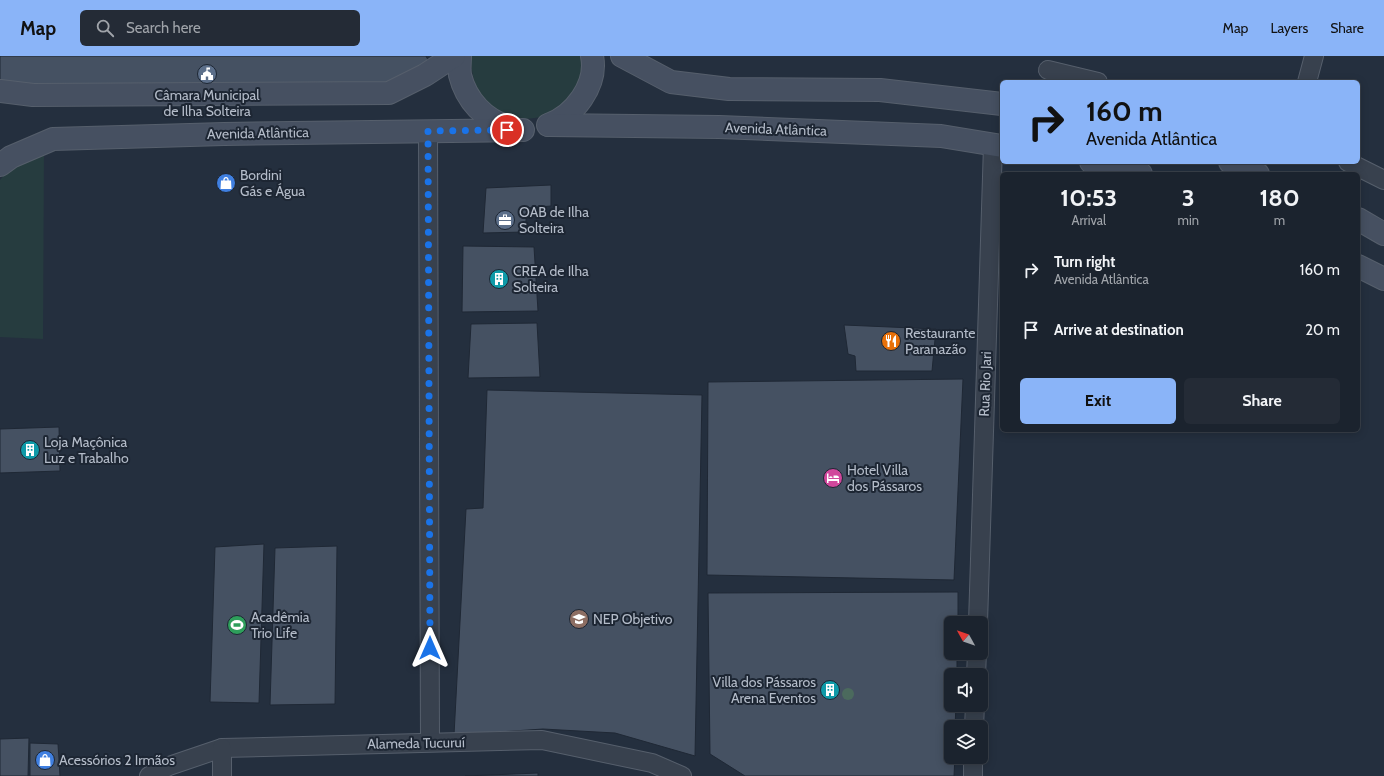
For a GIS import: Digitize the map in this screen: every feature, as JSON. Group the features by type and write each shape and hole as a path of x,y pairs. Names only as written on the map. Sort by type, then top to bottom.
{"main road":[{"path":"0,92 33,95 389,93 426,75 454,56"},
{"path":"460,56 460,74 468,95 482,113 501,125 522,130 549,125 564,118 580,102 590,82 592,56"},
{"path":"622,56 671,82 729,89 880,90 1000,104"},
{"name":"Avenida Atlântica","path":"549,125 719,126 941,136 998,145"},
{"name":"Avenida Atlântica","path":"0,165 11,157 53,139 224,134 522,130"},
{"path":"1102,164 1124,168 1135,172"},
{"path":"1235,164 1253,172"},
{"path":"1360,220 1384,234"},
{"path":"1360,267 1384,279"}],"street":[{"path":"1308,80 1314,56"},
{"path":"1048,70 1090,80"},
{"path":"428,131 430,742"},
{"name":"Rua Rio Jari","path":"978,616 998,145"},
{"path":"1352,164 1384,180"},
{"name":"Alameda Tucuruí","path":"149,776 169,766 222,748 542,740 652,763 682,776"},
{"path":"222,748 222,776"},
{"path":"972,776 973,764"}],"green space":[{"path":"471,56 582,56 580,81 569,101 551,113 530,119 508,116 489,105 476,85"},
{"path":"44,153 43,339 0,337 0,180 9,170 20,163"}],"building":[{"name":"Câmara Municipal de Ilha Solteira","path":"0,56 426,56 431,66 388,87 5,86 0,82"},
{"name":"OAB de Ilha Solteira","path":"551,185 551,206 527,208 525,232 483,233 486,188"},
{"name":"CREA de Ilha Solteira","path":"463,246 534,247 538,311 462,312"},
{"path":"537,323 540,377 468,378 471,324"},
{"name":"Restaurante Paranazão","path":"844,325 936,329 932,371 856,371 855,356 848,354"},
{"name":"Hotel Villa dos Pássaros","path":"963,379 954,580 707,575 708,382"},
{"name":"NEP Objetivo","path":"487,390 702,395 695,756 615,733 543,729 454,735 466,509 483,508"},
{"name":"Loja Maçônica Luz e Trabalho","path":"59,427 60,471 0,473 0,429"},
{"name":"Acadêmia Trio Life","path":"264,544 259,703 210,702 215,547"},
{"path":"337,546 335,704 270,705 275,548"},
{"name":"Villa dos Pássaros Arena Eventos","path":"958,592 958,616 944,616 944,660 957,660 957,668 944,668 944,712 956,712 955,720 944,720 944,764 955,764 954,776 745,776 710,754 708,593"},
{"path":"29,738 28,776 0,776 0,739"},
{"name":"Acessórios 2 Irmãos","path":"30,743 58,744 60,776 30,776"},
{"path":"538,773 538,776 465,776"}],"place":[{"name":"Câmara Municipal de Ilha Solteira","path":"207,74"},
{"name":"Bordini Gás e Água","path":"226,183"},
{"name":"OAB de Ilha Solteira","path":"505,220"},
{"name":"CREA de Ilha Solteira","path":"499,279"},
{"name":"Restaurante Paranazão","path":"891,341"},
{"name":"Loja Maçônica Luz e Trabalho","path":"30,450"},
{"name":"Hotel Villa dos Pássaros","path":"833,478"},
{"name":"NEP Objetivo","path":"579,619"},
{"name":"Acadêmia Trio Life","path":"237,625"},
{"name":"Villa dos Pássaros Arena Eventos","path":"830,690"},
{"name":"Acessórios 2 Irmãos","path":"45,760"}],"route":[{"path":"430,648 428,131 507,130"}]}
